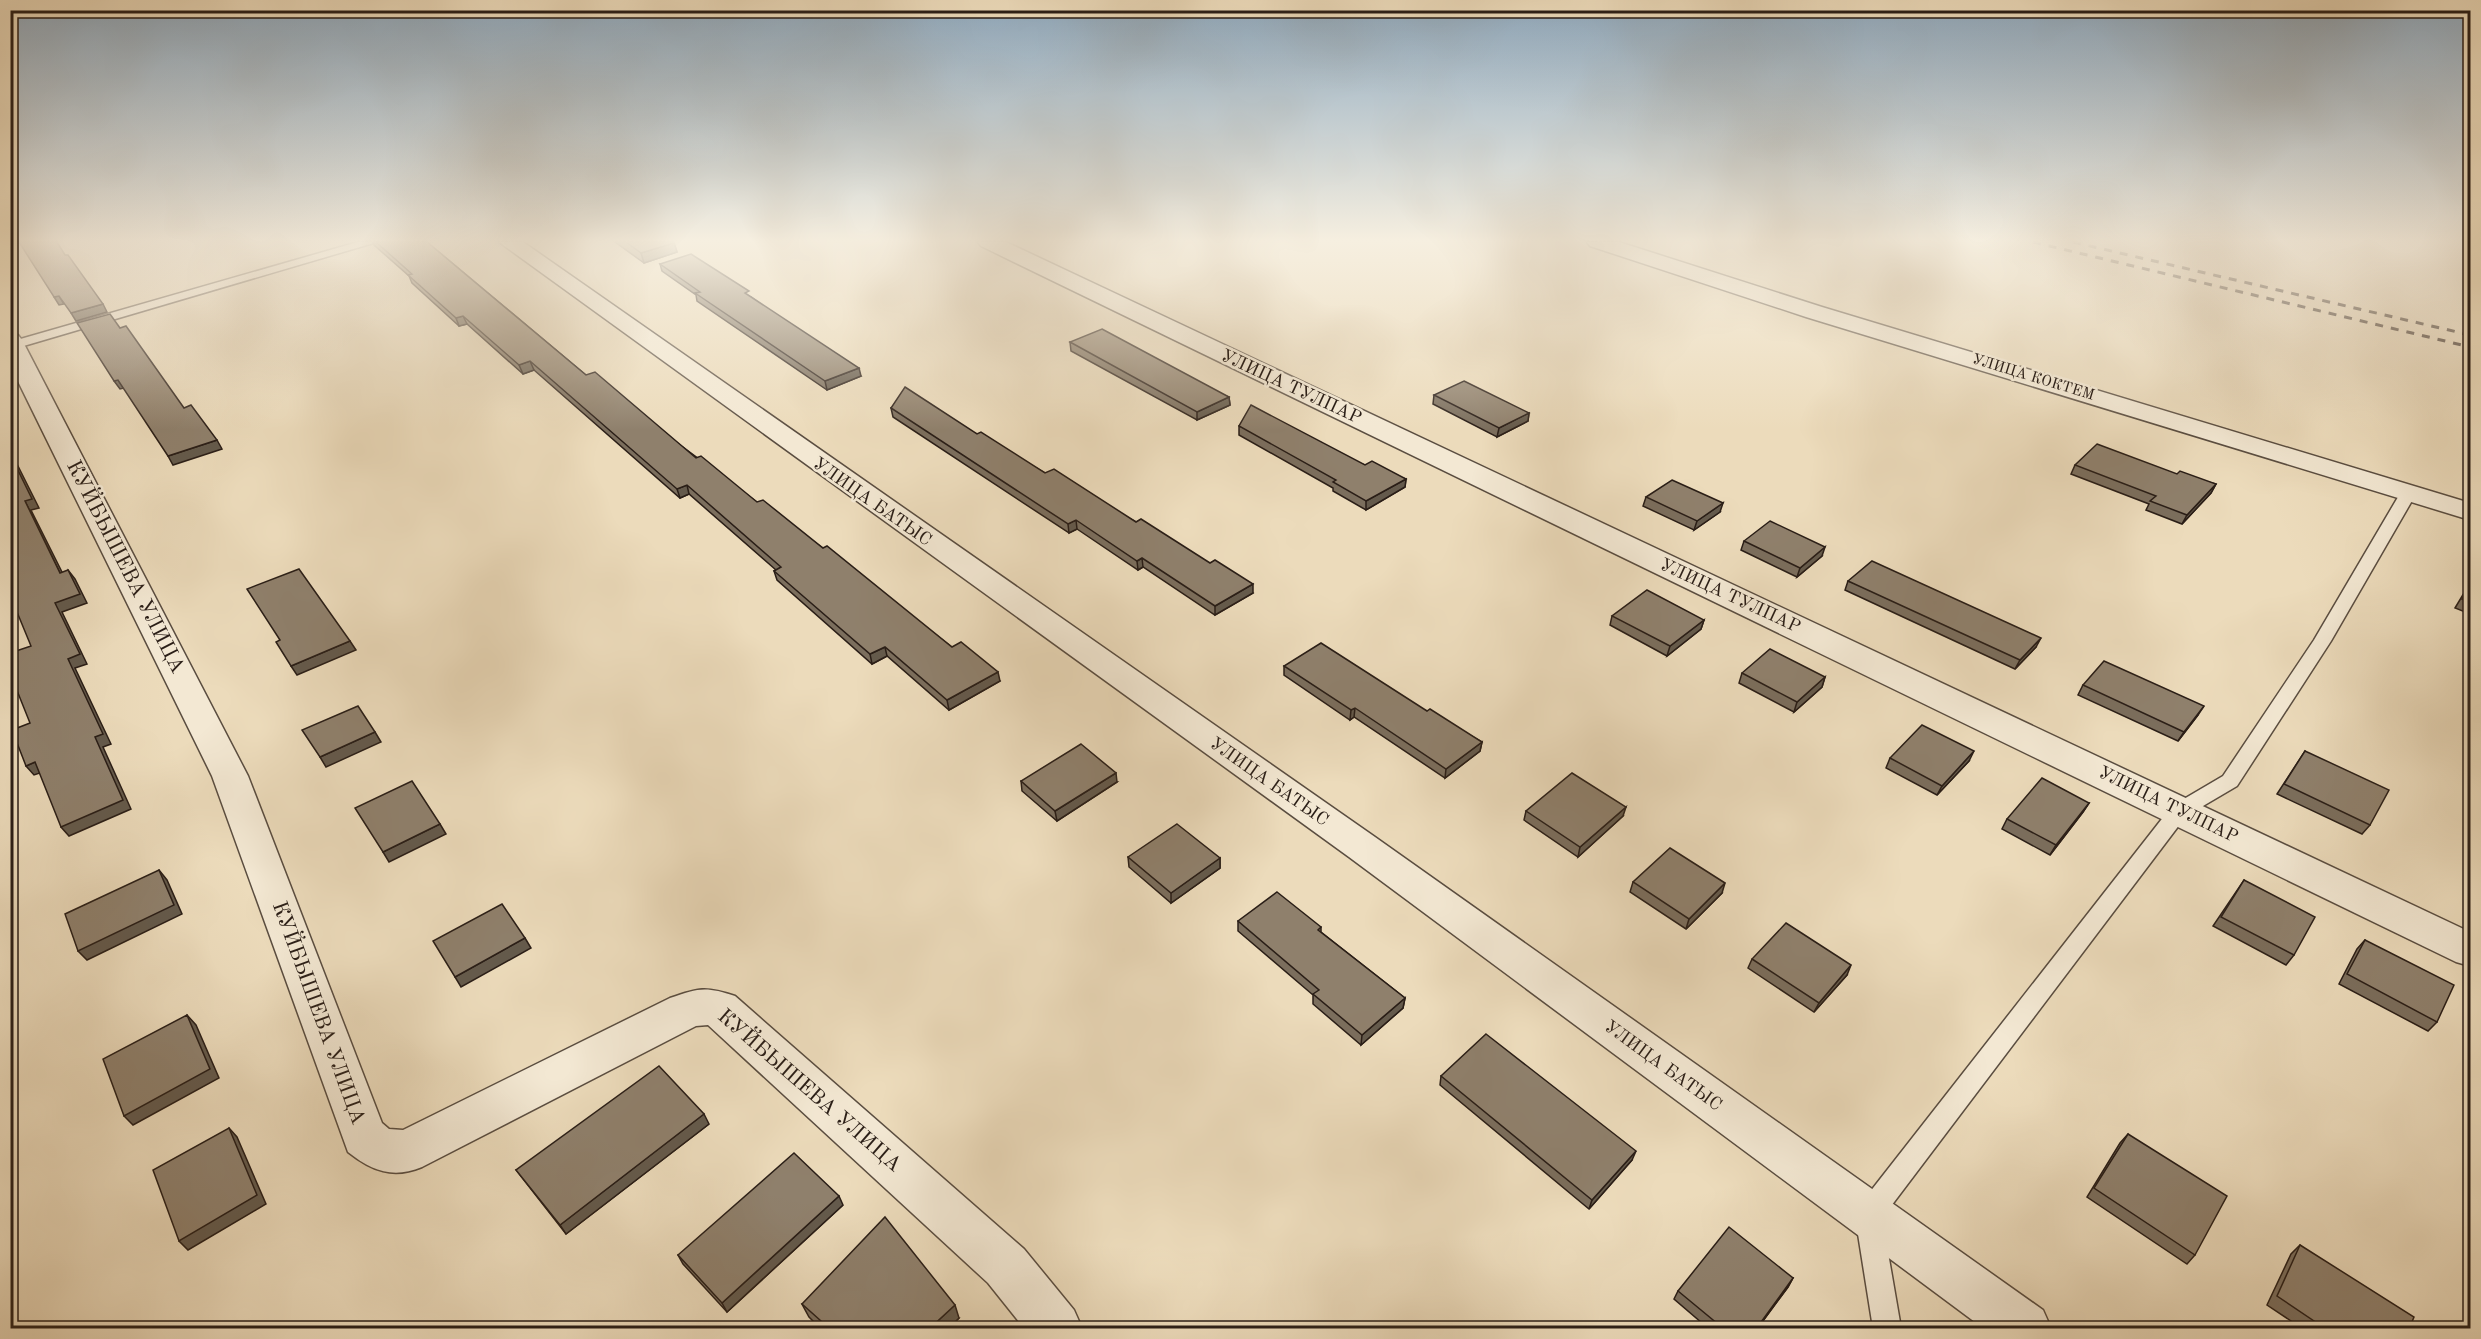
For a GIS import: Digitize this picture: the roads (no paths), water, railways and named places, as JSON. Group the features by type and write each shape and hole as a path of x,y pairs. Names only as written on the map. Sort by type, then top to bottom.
{"street":[{"name":"УЛИЦА БАТЫС","path":"597,304 1362,848 2025,1329"},
{"name":"УЛИЦА ТУЛПАР","path":"1119,304 2470,950"},
{"name":"УЛИЦА КОКТЕМ","path":"1791,304 2470,512"},
{"name":"КУЙБЫШЕВА УЛИЦА","path":"11,344 230,776 363,1137 380,1149 406,1152 685,1011 703,1006 720,1009 1006,1266 1056,1329"}],"lane":[{"path":"11,344 151,304"},
{"path":"1887,1329 1868,1215 2179,811 2230,781 2322,642 2409,492"}],"railway":[{"path":"2293,304 2470,347"},
{"path":"2340,304 2470,335"}]}
